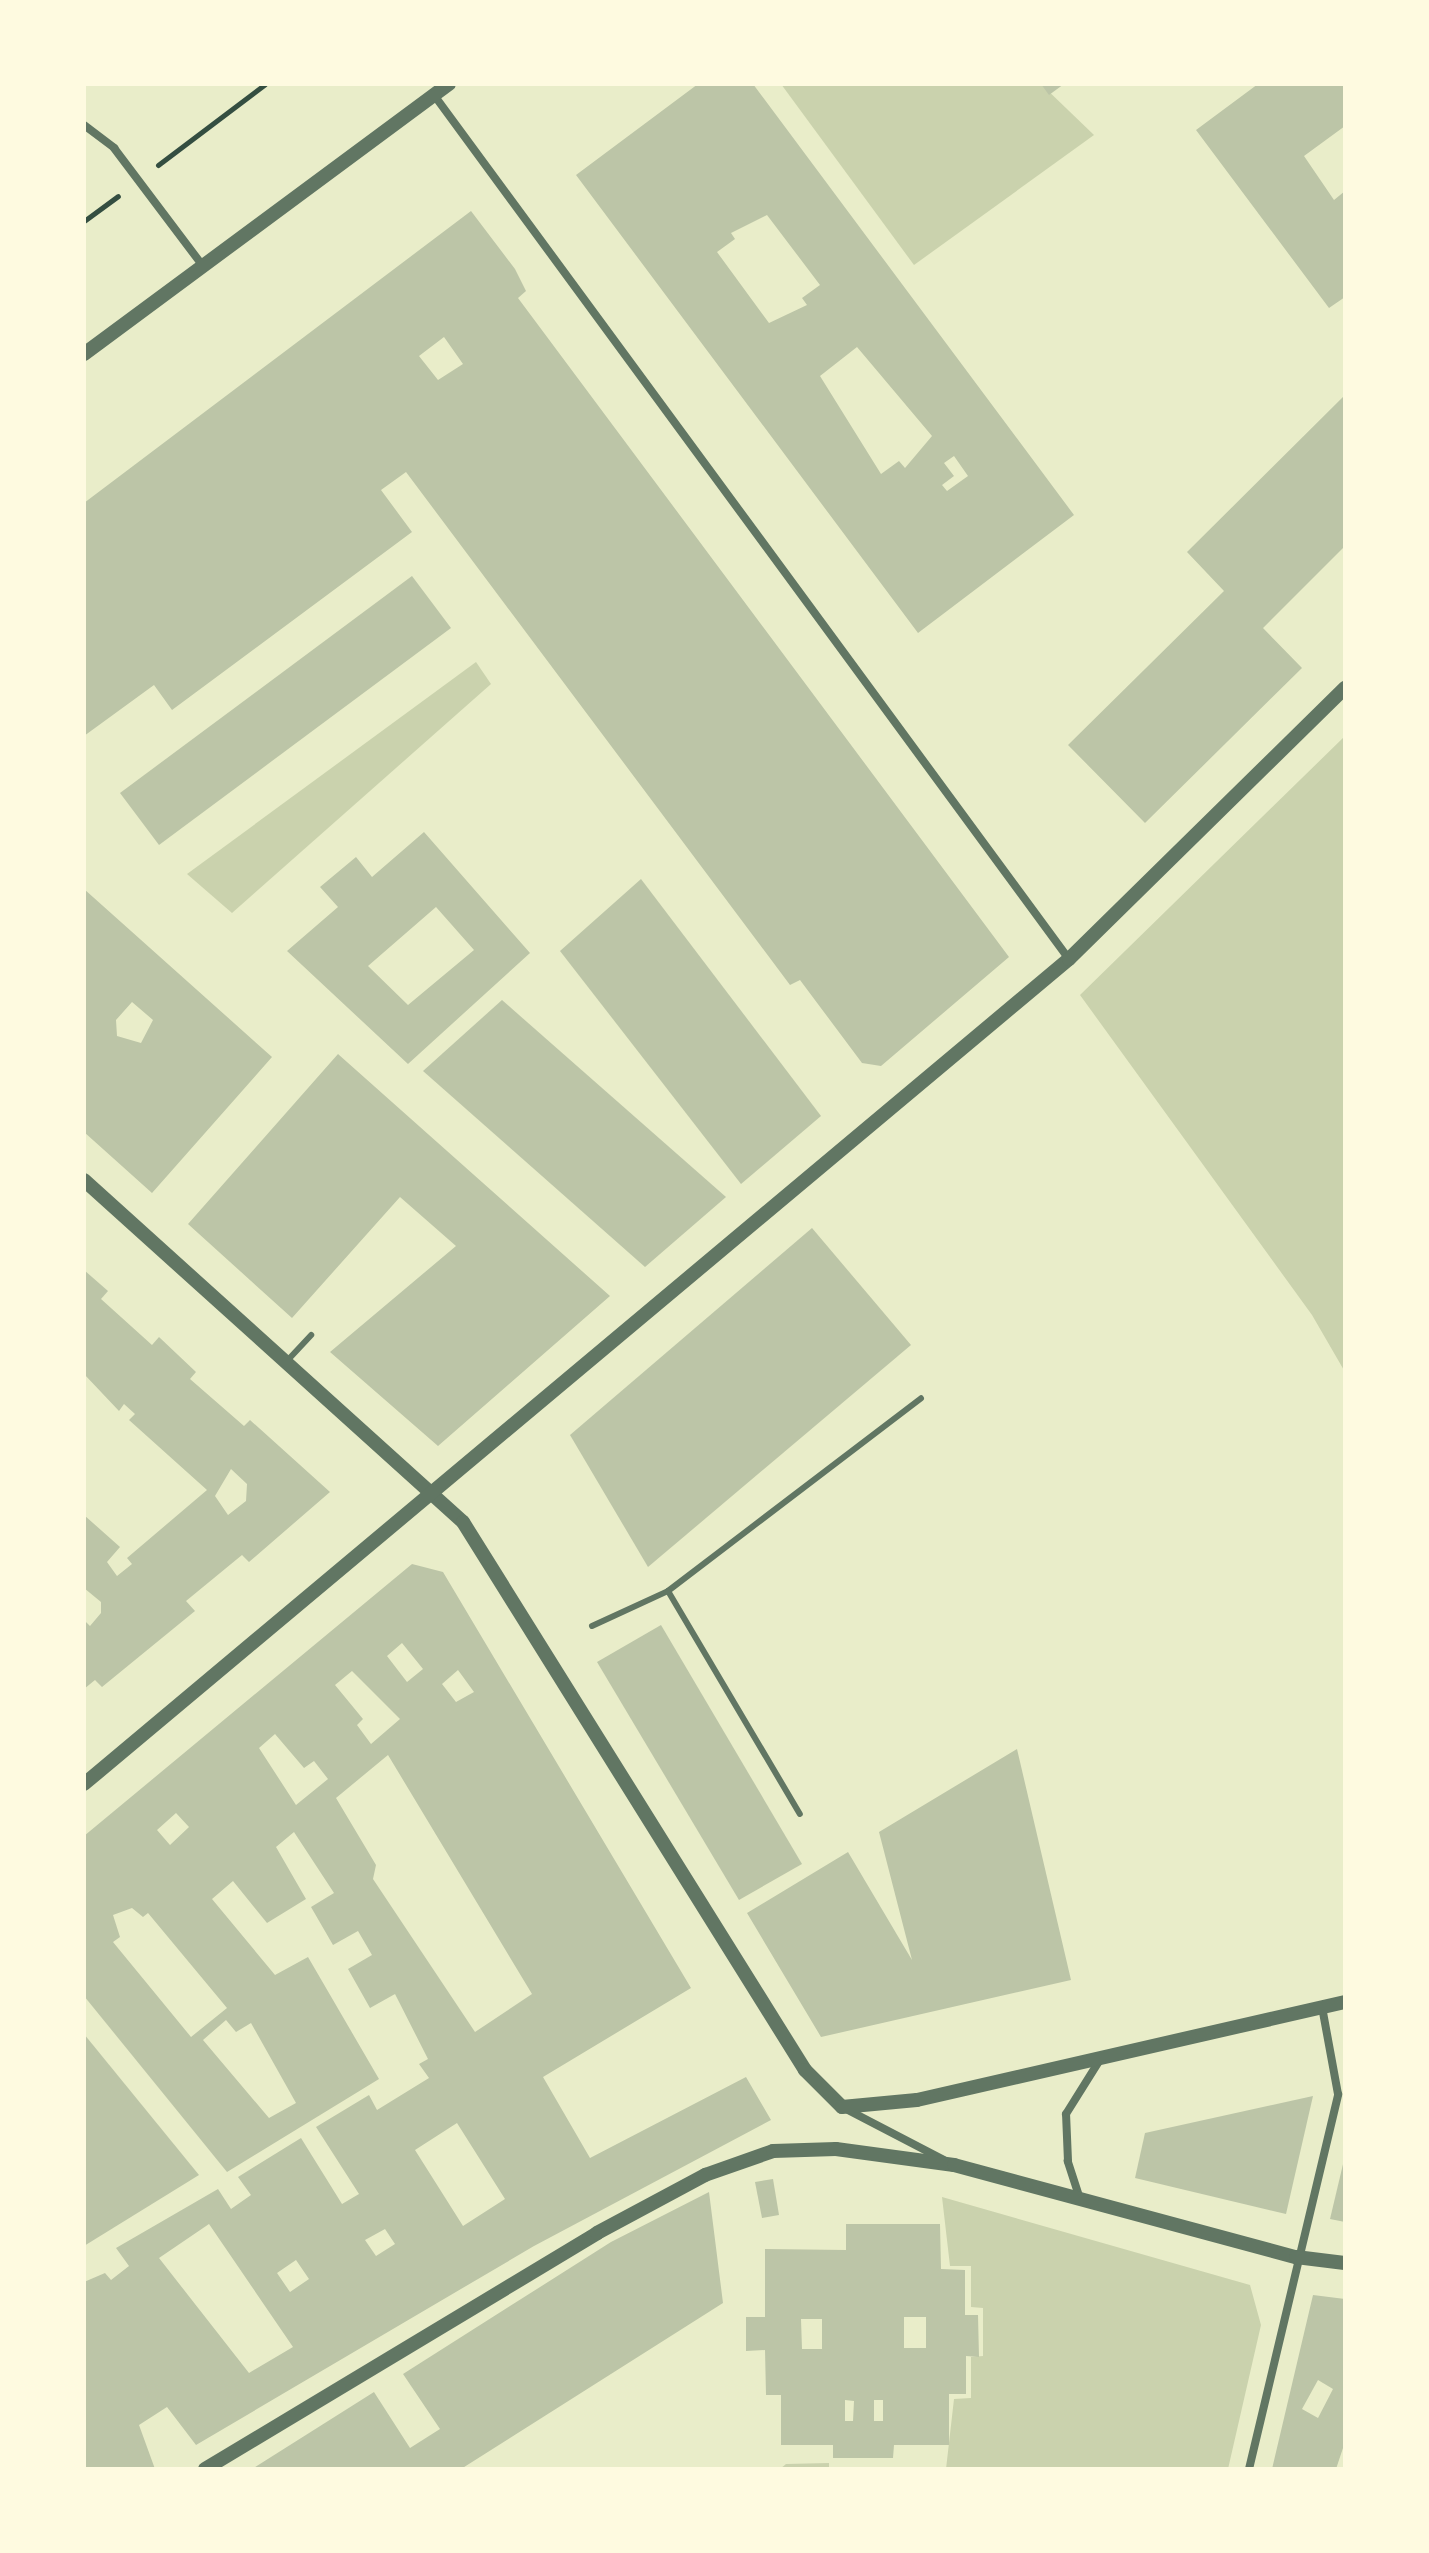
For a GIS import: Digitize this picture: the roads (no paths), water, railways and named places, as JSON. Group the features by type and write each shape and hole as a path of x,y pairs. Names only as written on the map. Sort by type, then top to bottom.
{"street":[{"path":"84,354 449,84"},
{"path":"434,95 1069,959"},
{"path":"84,125 114,148 203,266"},
{"path":"84,1784 435,1495 1069,959 1345,688"},
{"path":"84,1180 463,1522 805,2070 842,2107 954,2165"},
{"path":"842,2107 917,2100 1345,2002"},
{"path":"1249,2469 1296,2257 1338,2094 1322,2007"},
{"path":"1080,2199 1068,2161 1066,2114 1101,2057"},
{"path":"205,2469 597,2233 739,2160 836,2149 954,2165 1296,2257 1345,2263"}],"lane":[{"path":"286,1362 311,1335"},
{"path":"592,1626 668,1591 921,1398"},
{"path":"668,1591 800,1814"}]}
